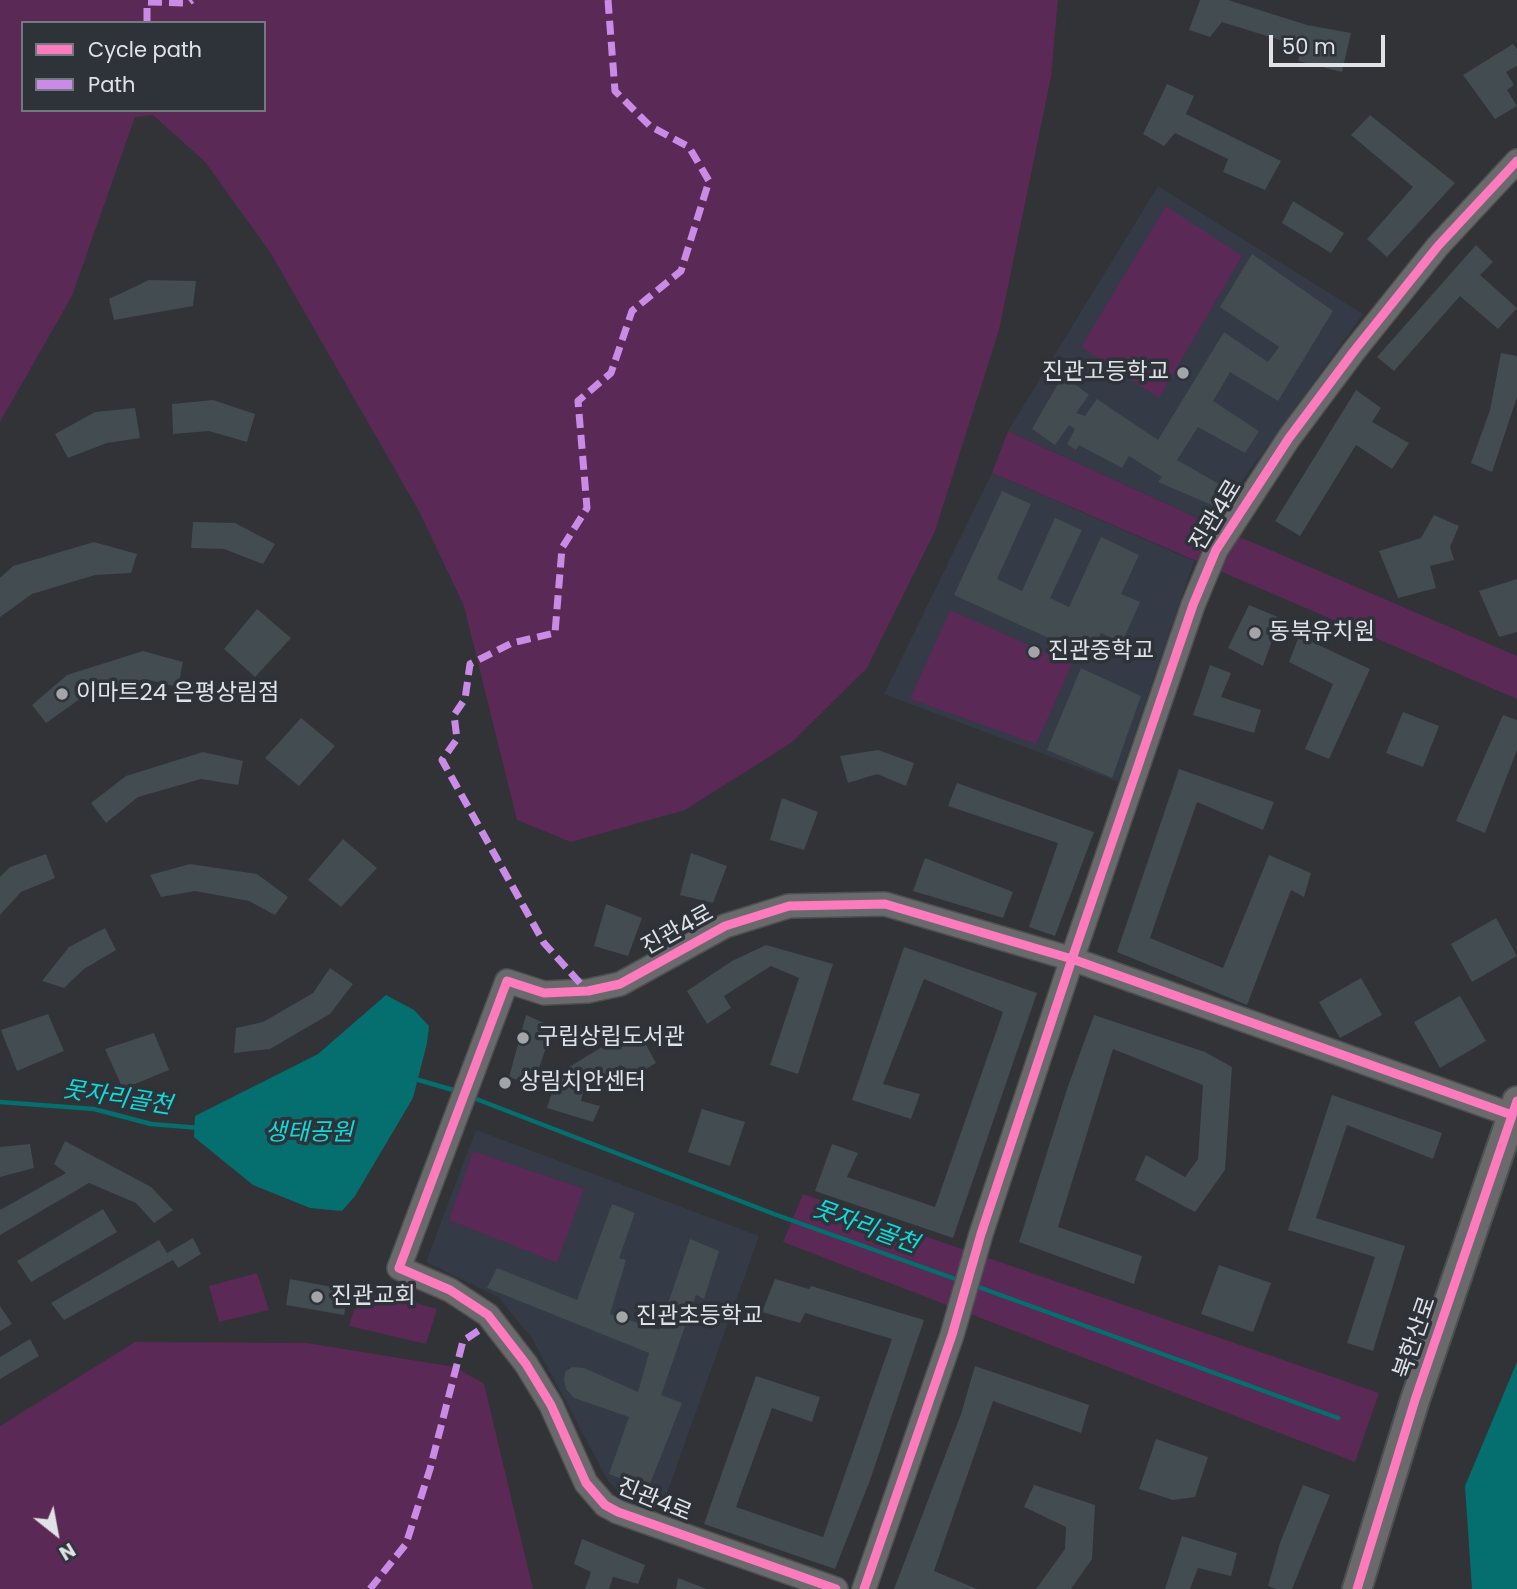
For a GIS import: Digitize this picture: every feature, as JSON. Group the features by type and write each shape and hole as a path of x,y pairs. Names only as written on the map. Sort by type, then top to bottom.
{"main road":[{"name":"북한산로","path":"1357,1589 1415,1400 1514,1108"}],"street":[{"name":"진관4로","path":"864,1589 952,1335 981,1234 1072,959 1193,605 1216,550 1282,449 1354,351 1438,246 1517,161"},
{"name":"진관4로","path":"836,1589 618,1512 606,1505 586,1483 551,1405 526,1364 488,1315 450,1290 399,1268 474,1066 507,981 544,993 588,992 620,984 725,926 789,906 885,904 1072,959"},
{"path":"1072,959 1514,1108"}],"shaded area":[{"path":"0,0 1058,0 1051,77 999,330 935,531 867,668 791,743 685,810 571,842 517,820 464,606 420,513 270,252 205,162 153,115 135,117 72,296 0,422"},
{"name":"진관고등학교","path":"1158,186 1363,314 1211,524 1008,431"},
{"path":"1166,206 1242,256 1159,398 1081,347"},
{"path":"1008,431 1226,531 1517,656 1517,699 992,473"},
{"name":"진관중학교","path":"992,473 1194,561 1118,782 884,694"},
{"path":"950,610 1072,664 1036,744 910,699"},
{"name":"진관초등학교","path":"476,1130 759,1236 661,1510 624,1496 608,1481 532,1338 498,1297 426,1262"},
{"path":"473,1151 584,1189 557,1263 449,1220"},
{"path":"803,1194 1379,1393 1355,1462 783,1242"},
{"path":"257,1273 269,1310 219,1322 209,1286"},
{"path":"361,1287 437,1309 426,1344 349,1326"},
{"path":"135,1342 307,1343 455,1367 484,1384 533,1589 0,1589 0,1426"}],"water":[{"name":"생태공원","path":"386,995 414,1010 429,1026 427,1043 413,1098 355,1196 342,1211 310,1208 253,1185 194,1137 195,1116 318,1054"},
{"path":"1517,1362 1517,1589 1472,1589 1465,1486"}],"building":[{"path":"1200,0 1228,0 1307,25 1351,33 1342,72 1298,61 1302,47 1222,22 1210,37 1189,30"},
{"path":"1513,44 1517,49 1517,66 1506,72 1514,85 1507,90 1517,106 1495,119 1463,75"},
{"path":"1167,84 1194,96 1186,114 1281,161 1265,190 1223,172 1228,159 1175,133 1164,146 1143,134"},
{"path":"1370,115 1455,183 1387,257 1367,239 1413,187 1351,135"},
{"path":"1293,201 1344,233 1331,253 1282,223"},
{"path":"1476,245 1493,262 1480,275 1517,308 1498,329 1460,296 1394,371 1377,357"},
{"path":"1252,254 1333,311 1278,401 1230,372 1213,401 1259,431 1245,453 1198,427 1177,460 1226,488 1214,506 1158,482 1162,477 1129,456 1122,468 1079,445 1076,450 1067,444 1075,429 1069,425 1055,445 1032,429 1063,375 1089,395 1076,413 1085,416 1097,399 1158,440 1224,332 1268,362 1279,347 1220,307"},
{"path":"149,280 196,281 193,306 114,320 109,299"},
{"path":"1501,353 1517,356 1517,397 1492,472 1471,463 1490,410"},
{"path":"1356,390 1381,408 1372,422 1409,443 1392,469 1356,445 1300,536 1275,521"},
{"path":"213,400 255,414 247,442 209,431 173,434 172,404"},
{"path":"135,408 140,438 107,443 68,458 55,434 95,412"},
{"path":"1002,491 1031,504 997,579 1022,591 1055,518 1082,530 1050,598 1069,607 1101,537 1139,555 1121,594 1140,602 1122,643 1101,633 1090,657 954,595"},
{"path":"1434,515 1459,526 1450,547 1454,560 1430,566 1436,588 1398,598 1379,551 1421,538"},
{"path":"193,522 235,523 275,544 263,564 224,549 191,548"},
{"path":"94,542 137,554 131,573 95,575 32,594 0,617 0,578 13,566"},
{"path":"1517,579 1517,632 1499,637 1479,591"},
{"name":"동북유치원","path":"1249,605 1280,618 1263,666 1228,648"},
{"path":"257,609 291,638 255,677 224,649"},
{"path":"1299,636 1370,669 1329,759 1305,749 1333,684 1289,662"},
{"path":"143,651 183,662 178,687 144,679 81,698 46,723 32,705 67,675"},
{"path":"1210,665 1231,673 1221,697 1261,710 1254,733 1193,715"},
{"path":"1081,668 1141,696 1112,778 1047,750"},
{"path":"1403,712 1439,726 1423,767 1386,753"},
{"path":"1503,715 1517,720 1517,750 1485,833 1456,821"},
{"path":"301,718 335,746 299,786 265,758"},
{"path":"878,750 914,763 906,786 877,774 848,783 840,756"},
{"path":"203,752 243,761 238,785 201,779 138,797 106,823 91,803 126,776"},
{"path":"1179,769 1274,802 1263,830 1197,802 1150,938 1223,968 1269,855 1311,873 1304,897 1291,890 1247,1005 1117,952"},
{"path":"957,783 1094,832 1055,936 1029,927 1058,843 948,806"},
{"path":"782,798 818,812 804,850 770,840"},
{"path":"343,839 377,868 341,907 308,880"},
{"path":"691,853 727,866 713,903 680,895"},
{"path":"46,854 55,878 21,892 0,915 0,877 10,867"},
{"path":"925,858 1013,892 1003,918 913,891"},
{"path":"190,864 257,874 288,897 275,915 249,901 195,891 161,897 150,875"},
{"path":"606,904 642,918 628,956 594,946"},
{"path":"1496,918 1517,956 1472,982 1451,944"},
{"path":"105,928 116,950 84,969 64,988 42,981 69,947"},
{"path":"766,945 833,964 798,1074 770,1065 799,978 771,966 724,996 731,1008 707,1024 687,991 732,961"},
{"path":"904,947 1037,993 953,1238 815,1191 832,1144 858,1153 847,1177 935,1207 1003,1012 924,979 883,1084 920,1094 911,1119 852,1100"},
{"path":"330,968 353,984 330,1014 270,1049 234,1053 236,1028 263,1022 313,993"},
{"path":"1361,978 1382,1015 1340,1038 1319,1002"},
{"path":"1460,996 1486,1041 1440,1068 1414,1022"},
{"path":"48,1014 64,1051 17,1071 1,1030"},
{"path":"526,1015 553,1027 533,1086 509,1077"},
{"path":"1094,1015 1205,1052 1232,1067 1225,1170 1195,1212 1135,1180 1146,1155 1185,1177 1198,1159 1203,1085 1113,1049 1058,1227 1142,1256 1134,1284 1019,1242 1067,1089"},
{"path":"636,1026 656,1063 632,1077 621,1065 584,1088 581,1101 600,1106 593,1122 547,1108 558,1074"},
{"path":"154,1033 169,1070 123,1089 105,1049"},
{"path":"1332,1095 1442,1133 1433,1159 1347,1125 1316,1218 1405,1246 1373,1351 1347,1343 1375,1257 1288,1230"},
{"path":"702,1109 745,1122 730,1166 688,1152"},
{"path":"65,1141 151,1187 173,1210 154,1223 136,1203 89,1183 0,1235 0,1210 66,1173 54,1164"},
{"path":"30,1144 34,1168 0,1177 0,1147"},
{"path":"612,1204 635,1213 619,1258 626,1260 610,1314 659,1330 690,1239 719,1251 704,1299 696,1295 661,1395 682,1403 648,1489 609,1474 629,1417 574,1398 566,1389 564,1380 565,1372 572,1367 584,1368 638,1392 649,1353 487,1288 497,1268 577,1300"},
{"path":"103,1209 117,1232 31,1282 17,1261"},
{"path":"193,1238 201,1254 178,1268 173,1260 64,1320 51,1303 159,1240 167,1253"},
{"path":"1219,1265 1271,1283 1253,1332 1201,1314"},
{"name":"진관교회","path":"290,1279 348,1290 344,1315 286,1305"},
{"path":"775,1279 809,1289 811,1286 924,1320 869,1483 835,1569 704,1524 756,1376 820,1397 812,1422 772,1408 736,1507 823,1537 892,1339 805,1313 800,1323 762,1312"},
{"path":"0,1306 12,1324 0,1331"},
{"path":"30,1339 39,1356 0,1379 0,1357"},
{"path":"975,1366 1089,1405 1081,1433 993,1401 934,1571 977,1589 894,1589 961,1414"},
{"path":"1156,1439 1208,1457 1195,1497 1173,1500 1139,1489"},
{"path":"1034,1485 1095,1505 1092,1559 1071,1589 1036,1589 1065,1549 1066,1527 1024,1507"},
{"path":"1303,1485 1330,1495 1292,1589 1276,1589 1268,1586 1280,1543"},
{"path":"1182,1536 1237,1553 1231,1576 1198,1568 1190,1589 1165,1589"},
{"path":"582,1539 645,1565 638,1584 613,1577 609,1589 585,1589 591,1572 574,1564"},
{"path":"678,1578 707,1589 676,1589"}],"waterway":[{"name":"못자리골천","path":"415,1079 457,1091"},
{"name":"못자리골천","path":"471,1097 774,1214 961,1281"},
{"name":"못자리골천","path":"0,1102 94,1109 151,1124 200,1128"},
{"name":"못자리골천","path":"973,1285 1338,1418"}],"marked path":[{"path":"147,21 147,2 188,3 192,0"},
{"path":"580,983 544,943 442,760 457,739 454,715 465,699 470,664 512,643 555,633 562,548 587,508 578,401 611,373 632,311 681,271 709,181 689,147 650,126 615,91 608,0"},
{"path":"370,1589 406,1544 430,1469 463,1341 484,1327"}],"cycle path":[{"path":"864,1589 952,1335 981,1234 1072,959 1193,605 1216,550 1289,438 1354,351 1438,246 1517,161"},
{"path":"836,1589 618,1512 605,1505 586,1483 551,1405 526,1364 488,1315 450,1290 399,1268 507,981 544,993 588,991 620,984 725,926 789,906 885,904 1072,959 1512,1115"},
{"path":"1357,1589 1415,1400 1517,1101"}],"place":[{"name":"진관고등학교","path":"1183,373"},
{"name":"동북유치원","path":"1255,633"},
{"name":"진관중학교","path":"1034,652"},
{"name":"이마트24 은평상림점","path":"62,694"},
{"name":"구립상립도서관","path":"523,1038"},
{"name":"상림치안센터","path":"505,1083"},
{"name":"진관교회","path":"317,1297"},
{"name":"진관초등학교","path":"622,1317"}]}
